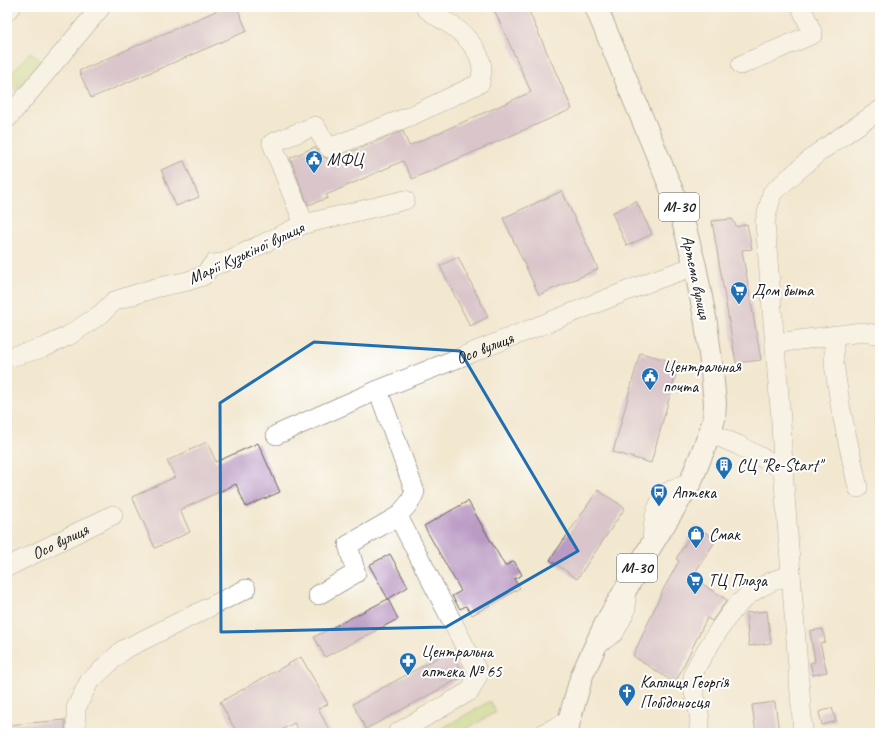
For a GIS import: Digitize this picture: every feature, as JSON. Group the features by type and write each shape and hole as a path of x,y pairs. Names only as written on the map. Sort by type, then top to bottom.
{"highway":[{"name":"Артема вулиця","path":"596,7 680,210 695,266 711,362 715,403 712,426"},
{"name":"М-30","path":"568,727 582,675 606,623 691,481 712,426"}],"street":[{"path":"7,11 11,7"},
{"path":"7,119 101,7"},
{"path":"304,224 272,143 315,126 329,148 413,114 480,83 482,70 479,57 469,40 450,24 425,7"},
{"path":"741,65 813,34 801,7"},
{"path":"803,733 782,469 781,421 776,342 765,222 772,193 819,152 880,110"},
{"name":"Марії Кузькіної вулиця","path":"7,358 45,347 68,336 101,314 114,301 155,288 203,276 213,264 223,263 304,224 405,200"},
{"name":"Осо вулиця","path":"276,435 378,390 652,281 695,266"},
{"path":"776,342 862,332 880,335"},
{"path":"834,336 834,364 840,402 858,488"},
{"path":"318,595 356,573 348,545 398,516 410,502 415,492 378,390"},
{"path":"712,426 738,445 782,469"},
{"name":"Осо вулиця","path":"7,567 113,515"},
{"path":"397,733 470,691 478,675 476,668 398,516"},
{"path":"698,733 699,709 693,688 694,673 709,646 724,621 740,600 776,578 790,575"},
{"path":"76,733 76,708 89,682 123,650 246,589"},
{"path":"544,733 568,727"}],"highlighted area":[{"path":"314,342 460,351 578,551 446,627 221,632 220,403"}],"green space":[{"path":"30,52 41,60 16,90 9,84 7,79"},
{"path":"490,701 496,712 459,733 434,733"}],"building":[{"path":"225,7 237,7 247,31 91,98 79,71"},
{"path":"493,7 527,7 572,109 412,179 403,161 326,195 328,198 308,205 290,158 315,147 323,157 330,160 403,131 409,146 531,92"},
{"path":"184,161 199,197 176,206 161,170"},
{"path":"562,191 598,269 539,295 503,218"},
{"path":"636,201 652,234 627,246 612,213"},
{"name":"Дом быта","path":"732,219 737,227 747,224 752,249 742,250 761,360 736,363 712,221"},
{"path":"458,257 488,317 470,326 440,266"},
{"name":"Центральная почта","path":"640,353 679,363 651,463 613,452"},
{"path":"207,442 216,462 258,443 280,492 246,507 236,484 180,510 190,532 155,548 132,497 175,477 167,461"},
{"path":"598,490 625,508 577,579 550,560"},
{"path":"468,501 505,566 514,561 522,575 514,579 520,588 472,615 466,606 460,609 452,596 461,591 424,526"},
{"path":"696,526 716,540 692,577 727,600 712,621 707,618 675,683 633,656 663,590 679,561 676,559"},
{"path":"390,554 408,587 388,599 369,565"},
{"path":"388,599 398,619 325,657 314,637"},
{"path":"767,611 771,643 749,646 746,613"},
{"path":"823,629 825,642 820,643 827,672 813,675 810,663 815,662 810,631"},
{"path":"450,651 464,676 366,729 353,704"},
{"path":"301,657 328,704 318,709 331,733 300,733 294,723 276,733 237,733 220,702"},
{"path":"775,702 779,733 756,733 752,705"},
{"path":"832,708 836,721 822,725 819,712"},
{"path":"65,720 65,733 7,733 7,725"}],"place":[{"name":"МФЦ","path":"314,174"},
{"name":"Дом быта","path":"739,305"},
{"name":"Центральная почта","path":"650,391"},
{"name":"СЦ \"Re-Start\"","path":"724,480"},
{"name":"Аптека","path":"659,507"},
{"name":"Смак","path":"696,549"},
{"name":"ТЦ Плаза","path":"695,595"},
{"name":"Центральна аптека № 65","path":"408,676"},
{"name":"Каплиця Георгія Побідоносця","path":"627,707"}]}
